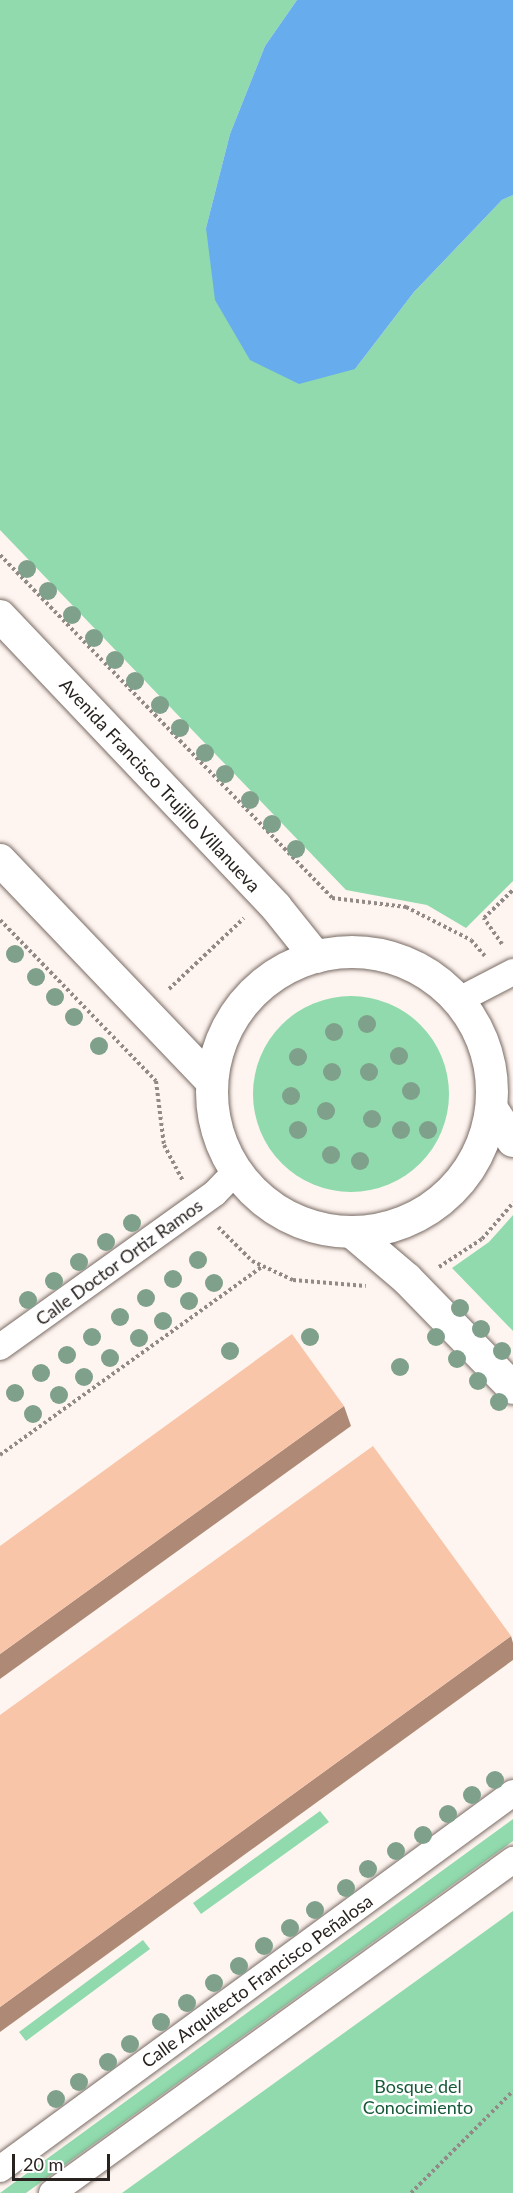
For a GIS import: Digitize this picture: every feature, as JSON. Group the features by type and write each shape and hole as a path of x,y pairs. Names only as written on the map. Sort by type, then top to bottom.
{"street":[{"name":"Avenida Francisco Trujillo Villanueva","path":"0,616 266,897 316,957"},
{"path":"0,860 212,1081"},
{"path":"355,952 393,958 429,974 459,1000 480,1033 491,1070 492,1108 476,1156 460,1182 430,1210 393,1227 353,1233 308,1226 267,1205 235,1172 215,1129 212,1081 222,1039 244,1002 277,974 316,957 355,952"},
{"path":"459,1000 508,975"},
{"path":"492,1108 513,1141"},
{"name":"Calle Doctor Ortiz Ramos","path":"0,1347 215,1193 235,1172"},
{"path":"353,1233 407,1279 513,1388"},
{"name":"Calle Arquitecto Francisco Peñalosa","path":"0,2169 513,1793"},
{"path":"52,2193 513,1860"}],"path":[{"path":"0,555 332,898 406,907 438,920 471,940 508,975"},
{"path":"502,944 484,918 513,890"},
{"path":"114,1037 266,897"},
{"path":"0,1455 262,1267"},
{"path":"411,2193 513,2091"}],"green space":[{"path":"0,0 297,0 265,46 230,134 206,228 355,369 414,292 502,200 513,195 513,881 466,928 427,905 346,890 0,530"},
{"path":"351,996 379,1000 397,1008 413,1018 427,1032 445,1066 449,1094 445,1122 437,1140 427,1156 413,1170 379,1188 351,1192 323,1188 305,1180 289,1170 275,1156 257,1122 253,1094 257,1066 265,1048 275,1032 289,1018 323,1000"},
{"path":"513,1215 513,1331 452,1268 489,1242"},
{"path":"320,1811 329,1822 201,1914 193,1903"},
{"path":"513,1819 513,1841 26,2193 0,2193"},
{"name":"Bosque del Conocimiento","path":"513,1911 513,2193 122,2193"},
{"path":"143,1940 150,1949 26,2041 19,2032"}],"water":[{"path":"297,0 513,0 513,195 502,200 414,292 355,369 299,384 250,360 215,300 206,228 230,134 265,46"}],"building":[{"path":"292,1334 344,1406 0,1654 0,1546"},
{"path":"373,1446 511,1636 0,2007 0,1715"}]}
